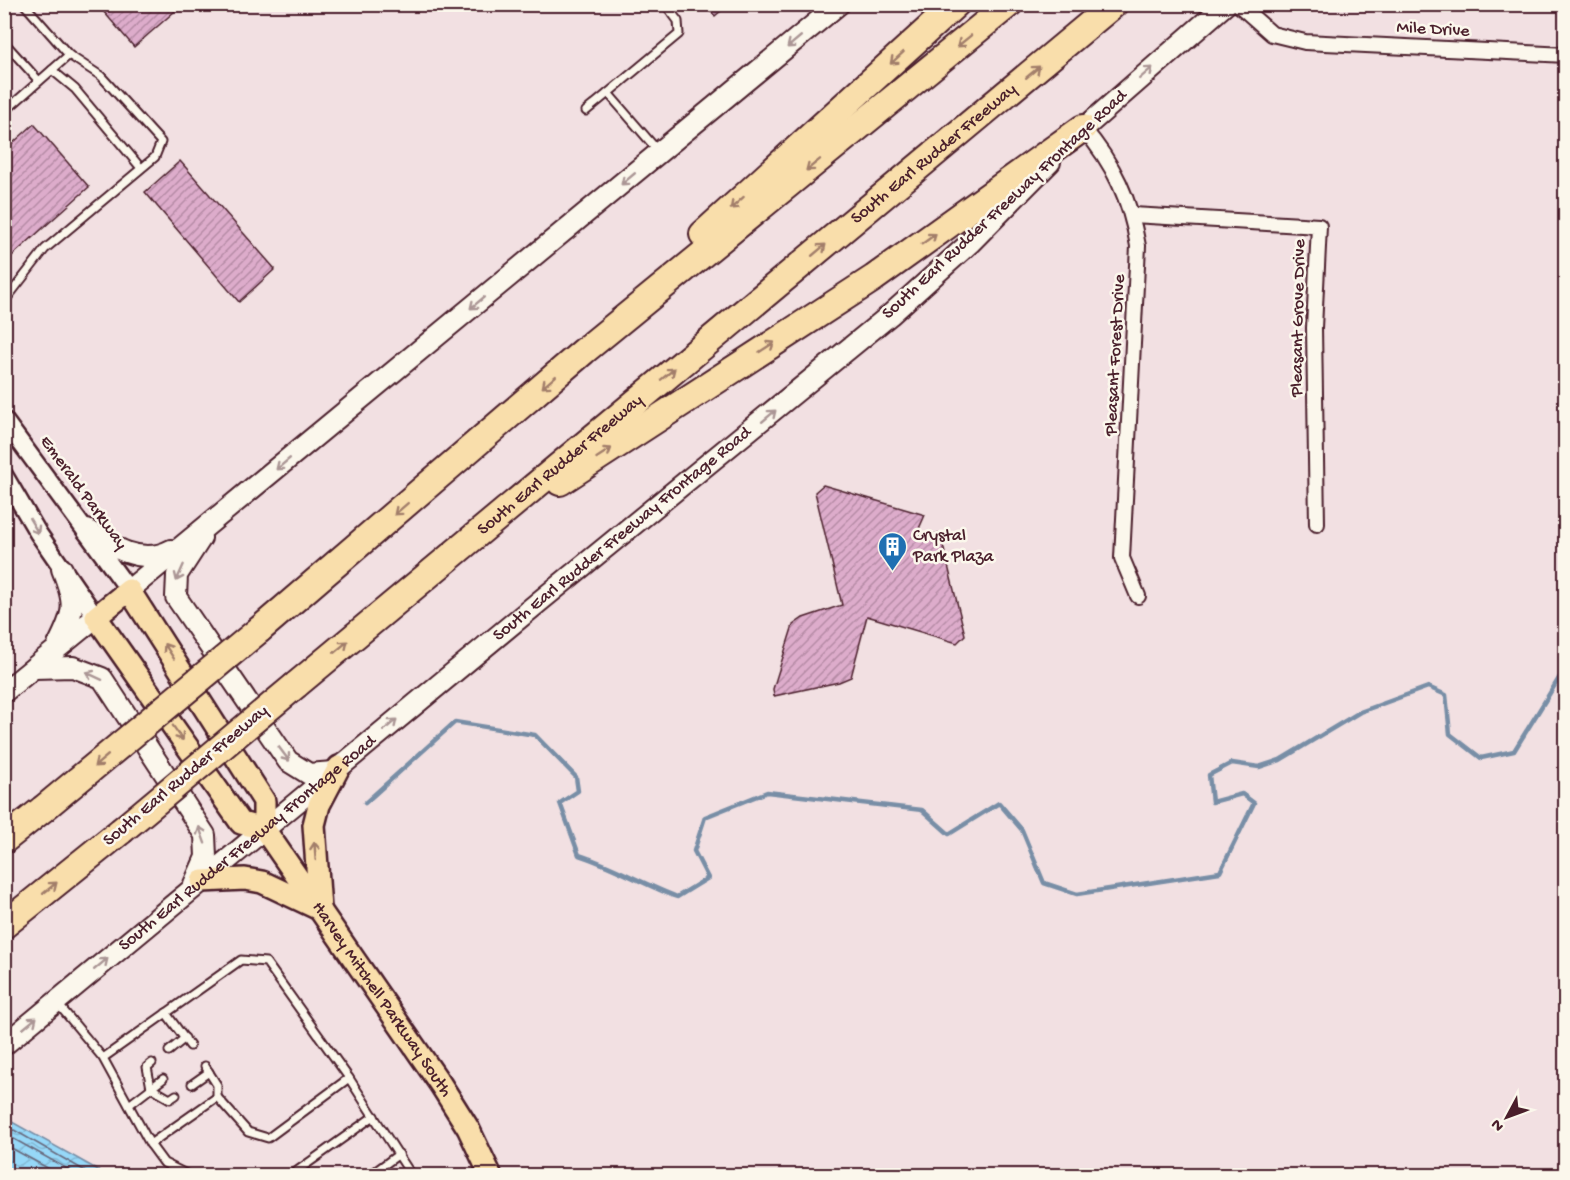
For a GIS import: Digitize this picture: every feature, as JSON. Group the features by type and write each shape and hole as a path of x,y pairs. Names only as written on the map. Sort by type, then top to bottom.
{"highway":[{"path":"584,351 623,306 956,4"},
{"path":"4,840 259,630 584,351 1009,4"},
{"name":"South Earl Rudder Freeway","path":"4,925 121,831 1114,4"},
{"path":"466,542 874,278 1083,128"}],"main road":[{"path":"4,692 839,4"},
{"name":"South Earl Rudder Freeway Frontage Road","path":"4,1044 890,315 971,242 1083,128 1226,4"},
{"path":"211,523 177,575 176,597 288,761 309,774 336,769"},
{"path":"87,530 111,547 129,554 157,557 191,538"},
{"path":"54,651 72,616 71,592 62,569"},
{"path":"96,617 241,823 264,829 264,801 129,590"},
{"path":"34,668 73,667 102,678 205,835 207,857 197,885 245,879 262,882 320,910 314,825 319,805 336,769"},
{"name":"Harvey Mitchell Parkway South","path":"264,829 457,1111 491,1176"}],"street":[{"name":"Mile Drive","path":"1238,4 1272,34 1305,42 1566,55"},
{"name":"Pleasant Forest Drive","path":"1083,128 1105,154 1118,175 1133,215 1138,246 1139,273 1122,558 1138,596"},
{"name":"Pleasant Grove Drive","path":"1133,215 1319,226 1314,328 1317,524"},
{"name":"Emerald Parkway","path":"4,420 129,590"},
{"path":"7,486 96,617"}],"lane":[{"path":"4,303 45,249 155,158 161,142 101,76 69,55 24,4"},
{"path":"586,111 679,34 678,21 665,4"},
{"path":"4,42 39,81"},
{"path":"4,112 69,55"},
{"path":"52,70 75,89 141,168"},
{"path":"608,93 660,153"},
{"path":"103,1058 241,960 266,962 349,1078 412,1176"},
{"path":"56,1002 103,1058 150,1144 164,1163 190,1176"},
{"path":"166,1013 190,1046"},
{"path":"169,1051 185,1038"},
{"path":"151,1088 147,1067 152,1063"},
{"path":"192,1084 207,1069 218,1085 217,1097 248,1132 268,1138 349,1078"},
{"path":"129,1105 163,1079"},
{"path":"151,1088 171,1099 176,1095"},
{"path":"150,1144 217,1097"},
{"path":"290,1176 374,1116"},
{"path":"369,1176 399,1154"}],"water":[{"path":"12,1122 100,1171 100,1175 5,1175 5,1128"}],"building":[{"path":"97,4 183,4 134,47"},
{"path":"705,4 729,4 715,16"},
{"path":"34,124 89,187 4,263 4,151"},
{"path":"180,161 275,269 239,302 145,192"},
{"name":"Crystal Park Plaza","path":"823,485 925,515 918,531 922,536 940,533 965,635 957,643 867,616 851,677 839,682 774,696 773,689 793,625 803,618 842,605 815,492"}],"waterway":[{"path":"365,803 455,722 535,735 576,777 578,791 560,803 579,855 677,897 708,878 694,851 705,817 767,792 922,810 949,834 999,803 1022,830 1044,883 1077,894 1220,872 1254,803 1242,794 1212,802 1209,775 1232,763 1259,767 1280,760 1360,712 1428,687 1446,695 1450,734 1481,758 1514,751 1566,667"}],"place":[{"name":"Crystal Park Plaza","path":"892,572"}]}
